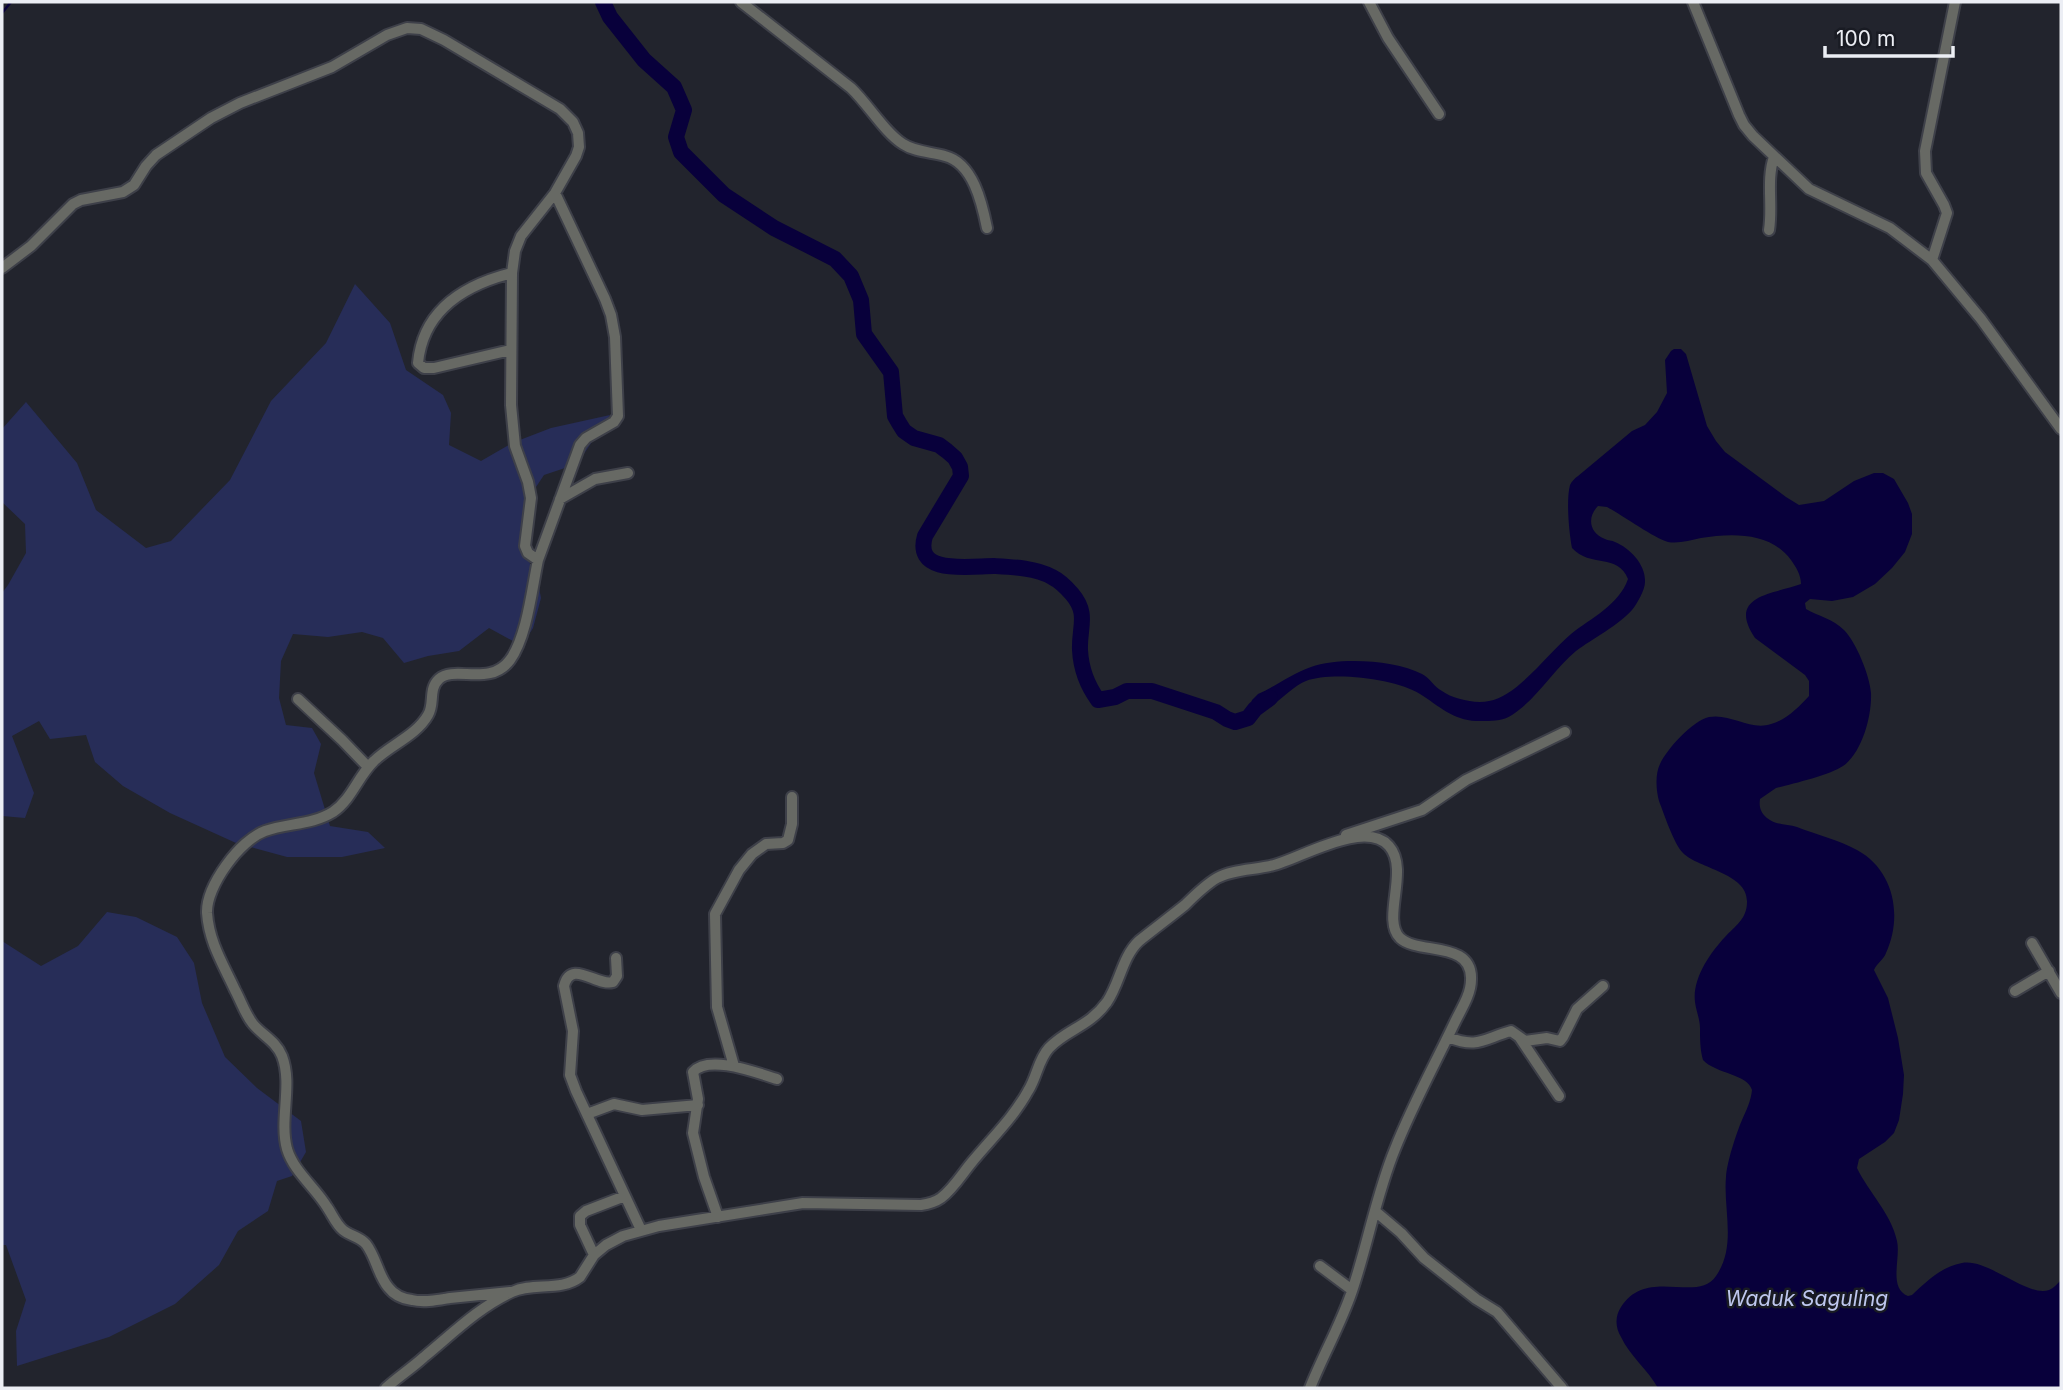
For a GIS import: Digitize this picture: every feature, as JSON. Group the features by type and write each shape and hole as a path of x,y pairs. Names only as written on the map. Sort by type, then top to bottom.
{"street":[{"path":"741,2 851,88 900,142 913,149 947,156 958,163 978,193 986,228"},
{"path":"1369,2 1388,38 1438,114"},
{"path":"1693,2 1742,121 1774,157 1809,189 1901,234 1932,260 1981,320 2061,429"},
{"path":"1932,260 1947,213 1926,173 1925,151 1955,2"},
{"path":"2,268 36,241 73,204 129,189 156,155 211,118 240,103 314,75 387,35 407,28 421,29 444,40 559,109 569,117 578,134 579,147 576,156 555,193 521,236 515,251 512,273 511,405 515,446 531,498 525,546 528,553 538,560"},
{"path":"1769,230 1772,206 1770,175 1774,157"},
{"path":"555,193 611,315 615,337 618,414 615,420 586,438 580,445 538,560 518,646 510,660 498,670 487,674 449,675 439,680 433,687 432,706 427,717 368,767 346,800 333,811 308,822 262,832 245,844 209,894 207,912 211,939 218,957 249,1018 270,1038 281,1055 286,1071 285,1138 292,1161 321,1196 342,1229 365,1243 388,1287 400,1297 420,1301 510,1292 530,1286 573,1282 580,1277 594,1255 606,1245 641,1230 803,1203 920,1205 939,1200 1023,1101 1034,1082 1041,1059 1049,1048 1091,1020 1107,1001 1129,954 1139,941 1218,877 1289,860 1352,832 1422,810 1466,780 1565,732"},
{"path":"510,350 434,368 424,369 418,363 425,332 432,320 449,303 475,285 512,273"},
{"path":"560,499 595,479 628,473"},
{"path":"298,699 368,767"},
{"path":"734,1066 717,1007 714,918 720,901 748,859 764,845 783,843 789,838 792,797"},
{"path":"1310,1388 1353,1290 1394,1150 1471,986 1471,975 1461,958 1452,953 1412,944 1398,935 1394,920 1397,869 1388,845 1371,838 1331,843"},
{"path":"2032,943 2061,993"},
{"path":"616,958 617,978 613,982 601,983 580,974 568,977 564,984 573,1031 570,1075 641,1230"},
{"path":"2015,990 2049,971"},
{"path":"1448,1037 1471,1043 1485,1042 1512,1031 1526,1041 1547,1038 1560,1040 1577,1009 1603,986"},
{"path":"1520,1038 1559,1096"},
{"path":"718,1217 692,1130 698,1105 694,1069 734,1066 777,1079"},
{"path":"587,1114 614,1104 642,1110 698,1105"},
{"path":"594,1255 582,1229 580,1216 586,1211 625,1196"},
{"path":"1375,1211 1393,1225 1424,1258 1497,1312 1562,1388"},
{"path":"1320,1266 1353,1290"},
{"path":"386,1388 466,1322 510,1292"}],"shaded area":[{"path":"355,284 390,323 406,370 443,395 451,413 449,445 481,461 512,443 551,428 610,415 577,464 544,475 528,499 523,550 537,577 541,598 533,628 522,646 489,628 459,651 404,663 383,638 362,632 328,637 293,634 281,661 279,698 286,725 312,728 321,744 314,773 330,826 368,832 385,848 342,857 287,857 236,843 170,813 123,786 95,762 86,735 50,739 39,721 12,736 34,793 25,818 2,816 2,593 26,553 25,524 2,502 2,429 26,402 77,463 96,510 146,548 171,541 230,480 271,401 326,343"},
{"path":"107,912 136,917 177,937 194,963 202,1003 225,1057 257,1088 301,1121 306,1152 292,1176 277,1181 268,1211 238,1231 219,1265 175,1304 109,1337 17,1366 16,1331 26,1300 6,1245 2,1245 2,941 41,966 78,946"}],"water":[{"name":"Waduk Saguling","path":"1674,349 1681,349 1686,354 1707,426 1716,441 1725,452 1786,497 1799,505 1824,501 1854,481 1874,473 1883,473 1894,479 1908,503 1912,514 1912,534 1905,552 1892,568 1875,584 1853,597 1832,601 1810,599 1805,603 1806,609 1844,630 1862,660 1871,693 1870,712 1856,752 1837,769 1776,788 1760,799 1760,807 1765,816 1774,822 1797,827 1857,850 1880,869 1892,895 1894,924 1891,939 1885,955 1874,970 1888,998 1898,1038 1904,1075 1903,1094 1894,1133 1859,1159 1857,1168 1894,1231 1898,1248 1898,1286 1908,1296 1912,1295 1941,1271 1962,1263 1984,1266 2019,1284 2040,1291 2051,1289 2061,1280 2061,1388 1658,1388 1629,1350 1618,1329 1619,1310 1632,1295 1657,1287 1697,1287 1708,1284 1716,1276 1726,1252 1727,1171 1752,1090 1738,1077 1703,1060 1695,993 1703,967 1719,943 1743,918 1747,902 1740,884 1690,859 1680,849 1659,801 1657,777 1658,768 1668,751 1681,736 1702,720 1717,716 1763,726 1787,716 1809,696 1809,681 1805,675 1755,638 1746,613 1757,599 1801,584 1796,568 1783,551 1762,539 1738,535 1668,542 1607,507 1598,506 1592,515 1593,529 1606,540 1621,545 1636,558 1645,576 1642,593 1627,616 1576,651 1529,701 1508,717 1490,721 1460,718 1420,694 1396,684 1348,677 1306,681 1263,711 1257,711 1251,703 1258,694 1298,673 1311,667 1337,662 1382,663 1410,669 1425,676 1447,694 1471,701 1489,701 1522,683 1571,634 1611,604 1624,588 1628,579 1618,566 1587,558 1572,548 1568,507 1570,485 1632,431 1645,425 1657,412 1667,393 1665,360"}],"waterway":[{"path":"2,13 11,2"},
{"path":"603,2 610,17 644,60 674,87 684,110 676,137 681,152 724,195 774,228 835,259 851,276 861,300 864,334 891,372 895,416 904,431 914,438 939,445 955,458 960,467 961,476 925,536 924,549 927,558 946,566 994,566 1031,570 1060,582 1077,601 1082,614 1082,664 1088,683 1098,700 1115,697 1127,691 1152,691 1216,712 1235,722 1248,718 1270,698"}]}
